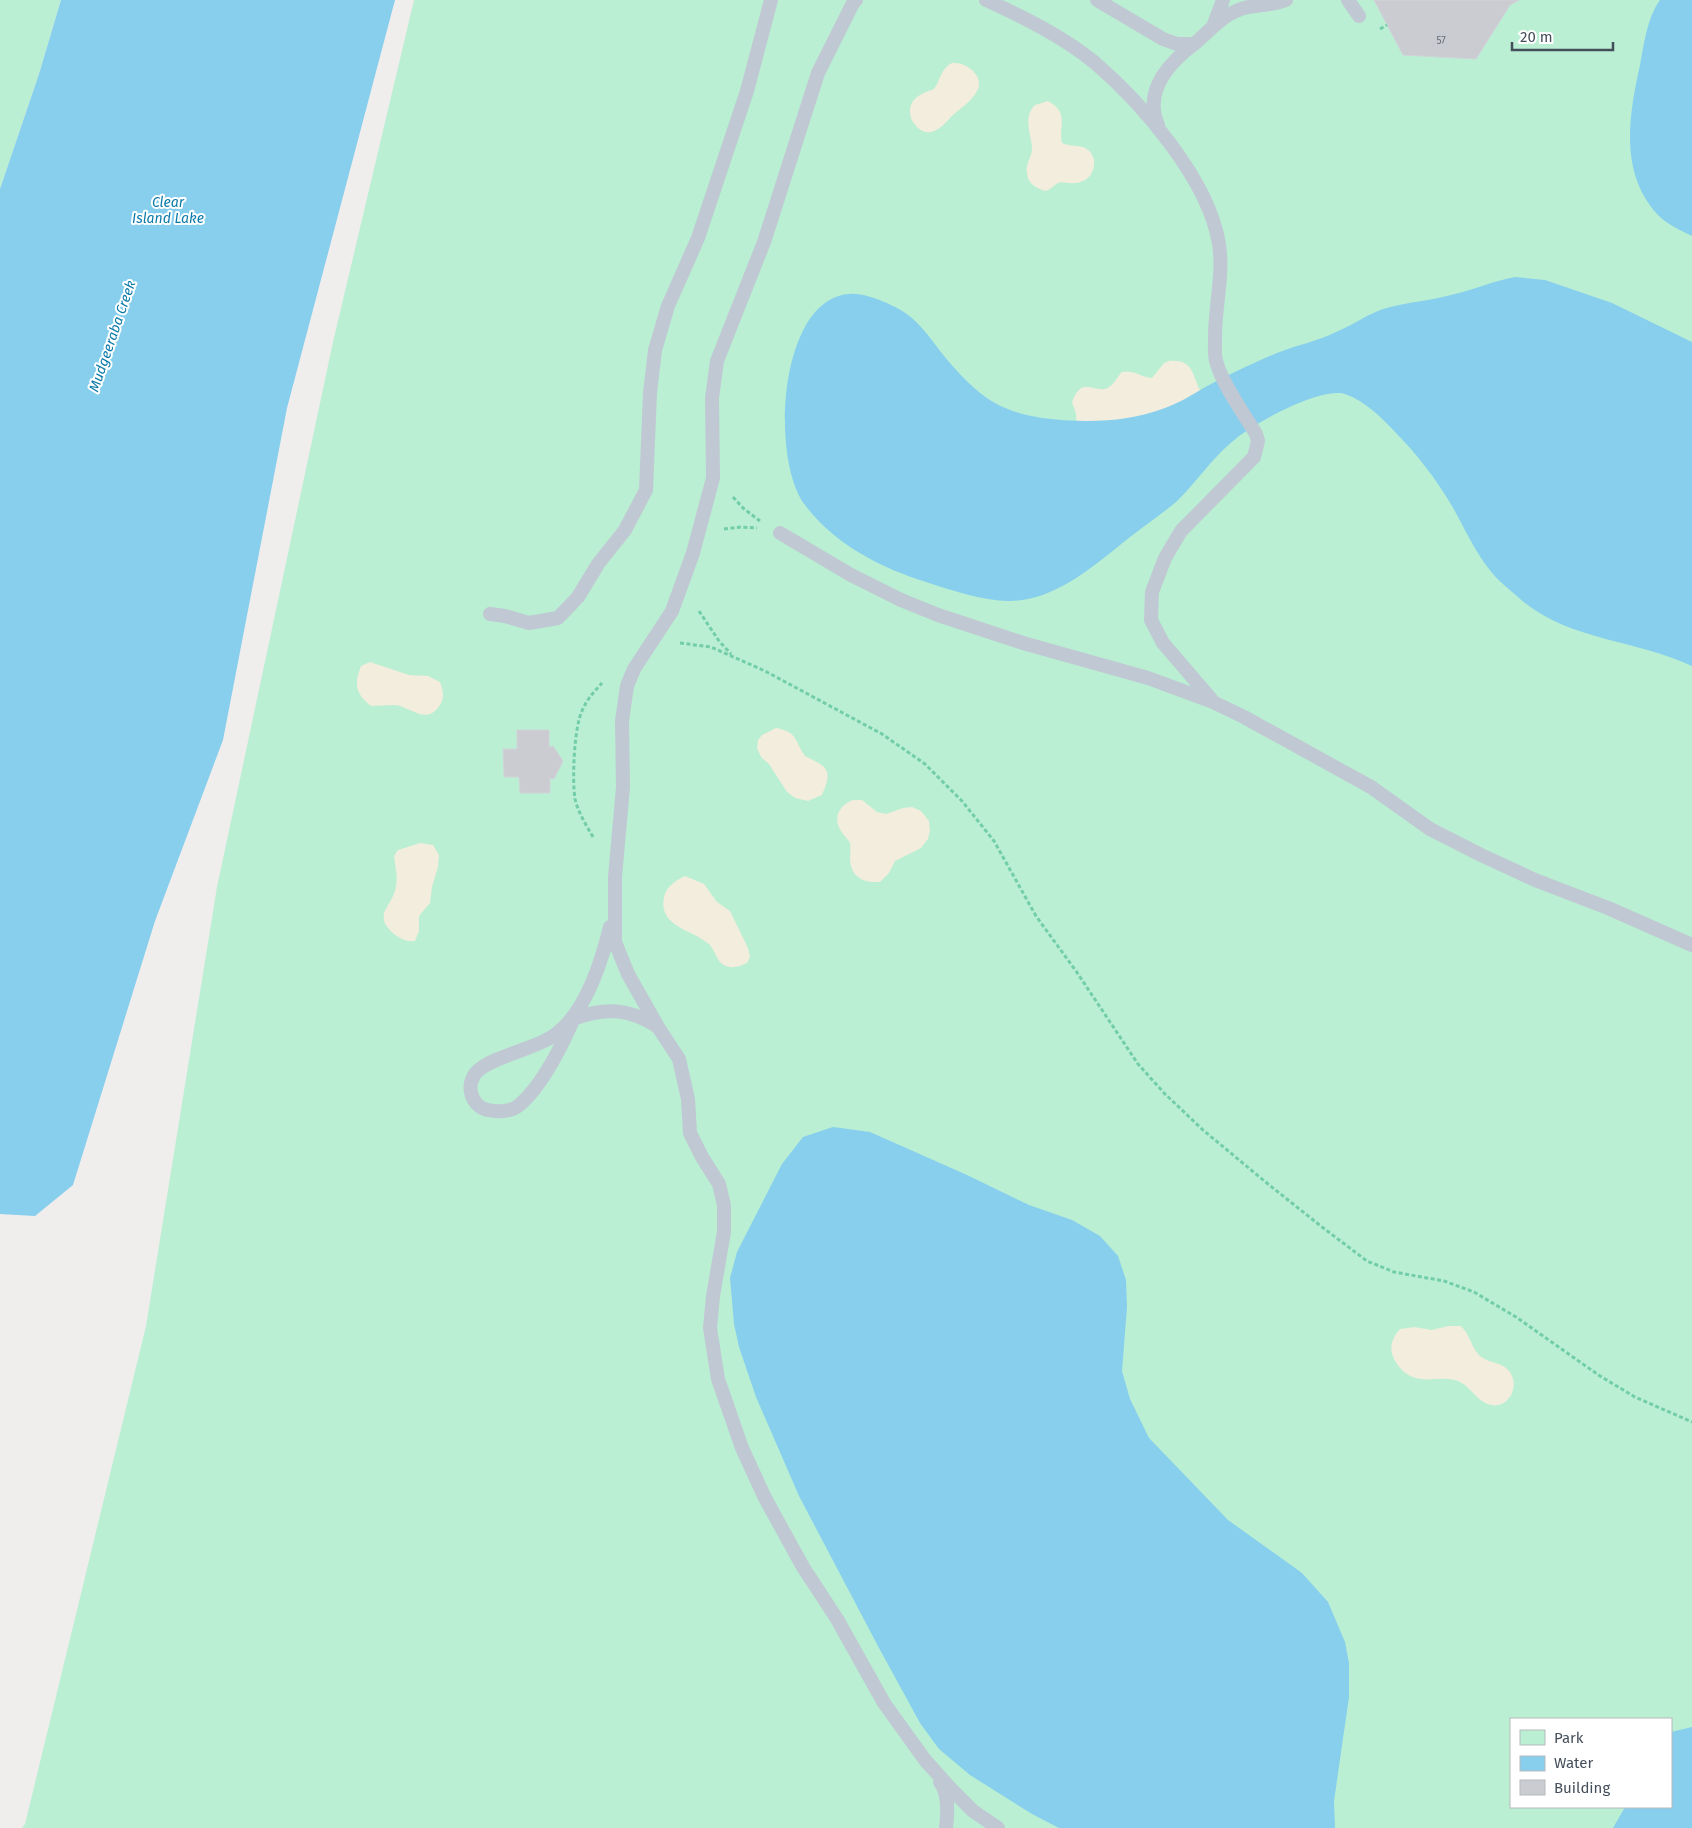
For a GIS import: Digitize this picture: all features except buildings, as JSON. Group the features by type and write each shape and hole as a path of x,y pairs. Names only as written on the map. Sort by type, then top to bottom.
{"lane":[{"path":"490,614 529,623 558,618 578,597 598,564 625,530 646,490 650,393 655,350 668,306 698,238 747,91 771,0"},
{"path":"986,0 1053,34 1093,62 1151,119 1200,191 1213,222 1221,270 1214,335 1216,363 1256,434 1258,442 1254,457 1181,532 1165,558 1152,592 1151,620 1163,643 1213,702"},
{"path":"1097,0 1163,39 1177,44 1194,44"},
{"path":"1214,24 1224,0"},
{"path":"1348,0 1359,16"},
{"path":"658,1027 645,1018 609,1010 574,1016 564,1028 549,1039 490,1063 478,1070 472,1080 470,1091 474,1101 485,1110 502,1112 516,1107 531,1092 560,1048 574,1016 591,983 605,949 612,921 623,787 622,721 628,686 634,669 672,611 693,553 713,478 712,398 717,361 764,242 818,73 854,1"},
{"path":"1163,135 1156,120 1156,92 1161,78 1170,65 1214,24 1230,14 1278,1"},
{"path":"780,533 851,575 901,600 938,615 1023,644 1148,678 1213,702 1371,787 1430,829 1481,855 1535,880 1608,908 1692,945"},
{"path":"615,877 616,942 628,974 658,1027 679,1059 688,1099 690,1133 719,1184 724,1205 724,1232 713,1296 710,1328 718,1379 730,1415 742,1448 765,1498 803,1567 837,1619 884,1702 943,1785 948,1810 946,1828"},
{"path":"925,1760 951,1789 998,1828"}],"path":[{"path":"712,460 718,477 728,492 743,508 780,533"},
{"path":"693,553 700,543 712,533 726,528 761,528 780,533"},
{"path":"696,606 719,641 733,657"},
{"path":"644,655 656,647 668,643 710,647 765,671 882,734 925,764 962,802 994,841 1036,916 1138,1064 1164,1093 1203,1130 1268,1184 1367,1261 1394,1272 1444,1281 1474,1292 1516,1317 1600,1376 1635,1397 1692,1422"},
{"path":"594,838 584,821 576,800 574,782 577,728 581,713 589,697 602,683 634,669"}],"green space":[{"path":"0,0 61,0 39,74 0,189"},
{"path":"414,0 1692,0 1692,1828 22,1828 25,1824 146,1326 217,887 333,342"}],"sand":[{"path":"952,63 958,63 973,71 978,78 977,90 969,102 940,128 931,132 923,131 916,126 911,118 911,106 918,96 934,89 943,71"},
{"path":"1048,101 1059,110 1061,115 1062,143 1079,146 1089,151 1094,158 1094,168 1091,175 1085,180 1078,183 1060,182 1045,191 1031,183 1028,177 1027,164 1032,144 1028,121 1031,110 1035,105"},
{"path":"1178,361 1189,367 1203,395 1149,421 1077,426 1072,402 1076,394 1083,387 1108,388 1122,372 1131,372 1152,378 1164,363"},
{"path":"370,662 409,675 428,676 440,682 443,699 440,705 435,711 424,715 401,706 371,706 362,697 357,688 357,678 361,666"},
{"path":"776,728 792,734 805,756 819,763 826,770 828,775 822,795 808,801 795,798 787,792 769,764 761,757 757,748 758,740 762,735"},
{"path":"853,800 862,800 877,812 886,814 912,807 921,811 929,821 928,839 921,848 895,861 889,873 880,882 859,878 853,871 850,859 850,843 838,826 837,816 841,808"},
{"path":"420,843 433,845 439,855 438,867 432,887 430,903 419,916 419,931 415,941 409,941 401,939 387,927 384,916 396,886 397,875 394,856 398,850"},
{"path":"685,876 704,884 717,902 730,911 748,948 750,957 747,963 741,966 727,967 719,961 709,944 678,926 666,915 664,907 665,893 672,884"},
{"path":"1448,1326 1461,1326 1479,1355 1486,1360 1503,1366 1511,1373 1514,1386 1512,1393 1504,1403 1491,1405 1486,1403 1460,1382 1453,1380 1416,1378 1402,1370 1397,1364 1391,1347 1400,1329 1414,1327 1432,1330"}],"water":[{"name":"Clear Island Lake","path":"61,0 395,0 287,408 223,740 155,921 73,1185 35,1216 0,1214 0,189 39,74"},
{"path":"1660,0 1692,0 1692,236 1669,224 1657,214 1645,198 1632,162 1630,142 1636,84 1649,23"},
{"path":"1515,277 1545,280 1612,303 1692,342 1692,666 1670,657 1559,623 1538,612 1519,598 1496,577 1484,562 1446,496 1411,449 1372,410 1345,394 1334,393 1304,401 1255,425 1225,448 1176,502 1097,563 1057,589 1028,599 1003,601 977,597 892,570 860,553 830,532 805,505 794,485 788,457 785,426 786,393 792,361 802,333 817,310 841,295 856,294 867,296 887,303 905,313 920,326 966,380 984,396 997,404 1034,417 1089,421 1135,417 1165,408 1260,360 1329,335 1383,309 1463,292"},
{"path":"833,1127 870,1132 1029,1205 1072,1220 1100,1236 1118,1256 1126,1280 1127,1307 1122,1371 1130,1399 1149,1438 1228,1520 1302,1573 1328,1602 1345,1642 1349,1663 1349,1697 1334,1801 1335,1828 1059,1828 1032,1814 970,1775 939,1749 920,1723 799,1496 756,1397 739,1347 734,1324 730,1278 737,1252 782,1164 803,1137"},
{"path":"1692,1727 1692,1828 1613,1828 1624,1808 1672,1808 1672,1732"}],"water label":[{"name":"Mudgeeraba Creek","path":"112,336"}]}
